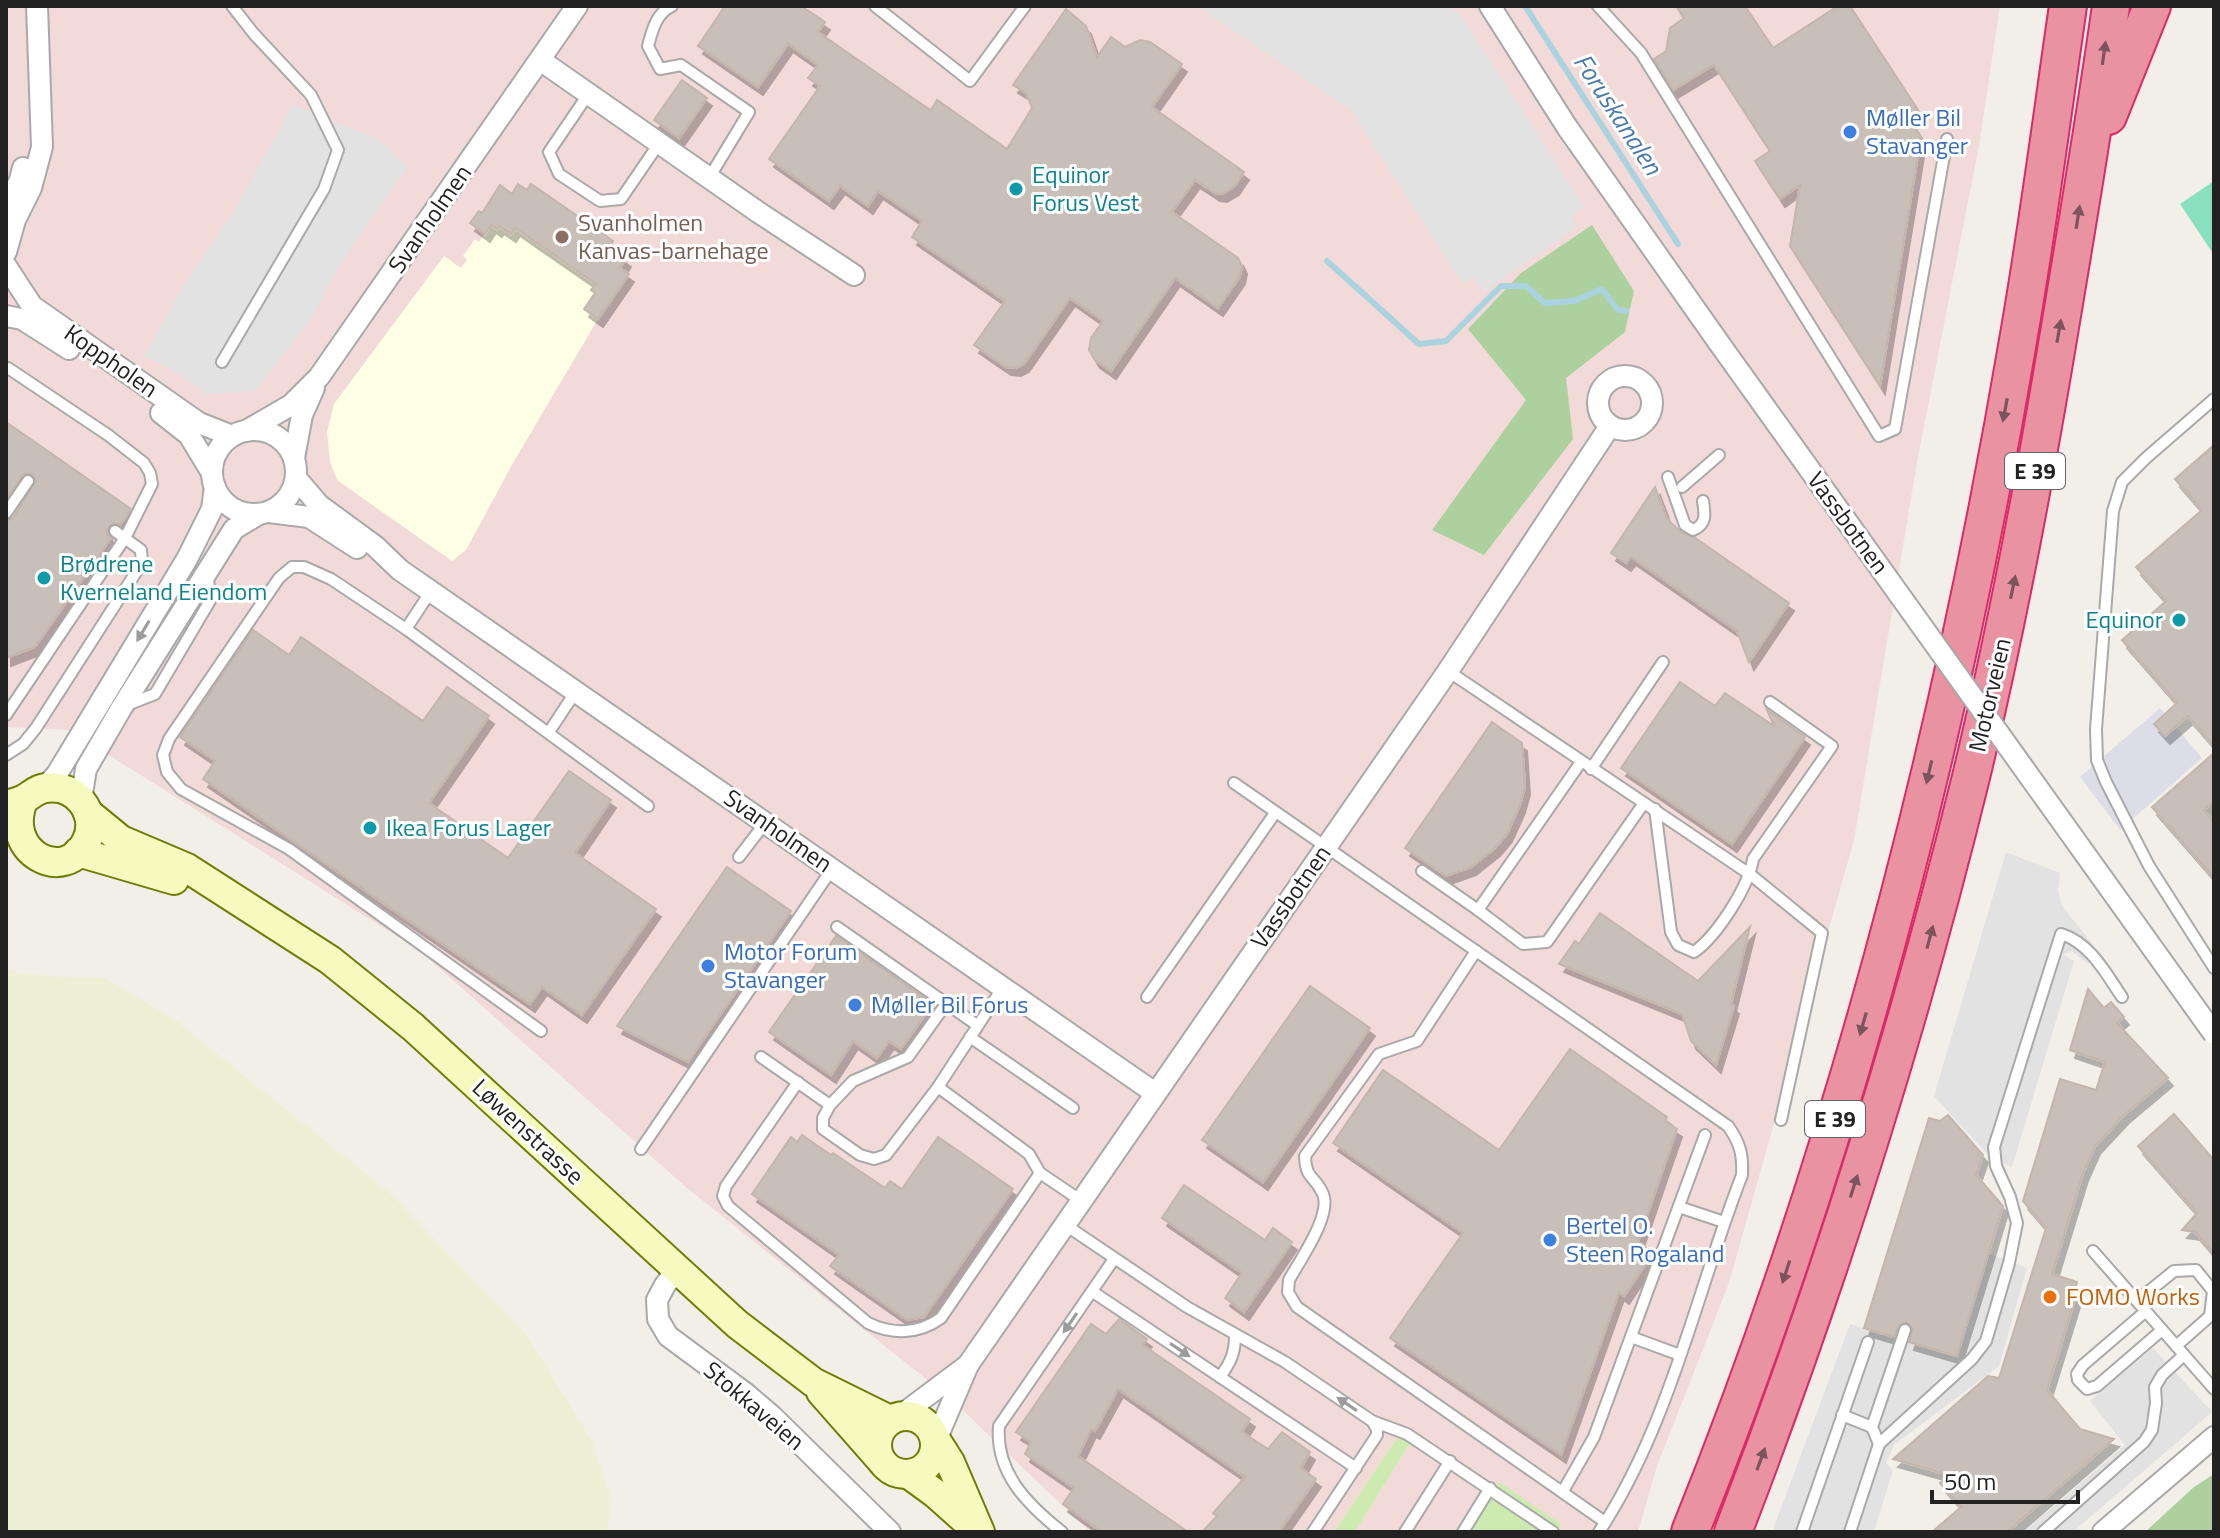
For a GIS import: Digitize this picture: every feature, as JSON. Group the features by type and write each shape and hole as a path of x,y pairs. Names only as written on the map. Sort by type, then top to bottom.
{"highway":[{"name":"E 39","path":"2029,265 2027,196 2050,6"},
{"name":"Motorveien","path":"1690,1532 1763,1342 1810,1200 1888,940 1947,697 2009,389 2068,6"},
{"name":"Motorveien","path":"1733,1532 1794,1366 1882,1100 1930,937 1971,776 2020,556 2089,154 2111,6"},
{"name":"E 39","path":"2089,154 2112,109 2152,6"}],"main road":[{"path":"58,787 71,791 85,806 90,828 86,841 78,852 65,860 50,863 35,859 11,835 17,810 25,797 58,787"},
{"name":"Løwenstrasse","path":"85,806 121,840 187,868 330,960 371,991 737,1324 813,1382 880,1459"},
{"name":"Løwenstrasse","path":"78,852 233,897"},
{"name":"Løwenstrasse","path":"813,1382 895,1418"},
{"path":"936,1440 930,1463 910,1475 898,1474 888,1468 880,1459 877,1448 882,1428 895,1418 910,1416 927,1424 950,1462 979,1532"},
{"path":"910,1475 979,1532"}],"street":[{"path":"6,252 15,220 31,188 42,147 37,6"},
{"name":"Svanholmen","path":"239,433 291,405 319,377 577,6"},
{"name":"Vassbotnen","path":"1490,6 1567,127 1719,343 2214,1034"},
{"path":"6,202 19,183 30,145 38,37"},
{"path":"540,60 854,275"},
{"name":"Koppholen","path":"6,266 32,306 199,423 239,433"},
{"name":"Koppholen","path":"6,316 22,319 50,335 177,424 189,435 213,480"},
{"name":"Svanholmen","path":"319,377 302,415 295,468 319,505 375,546 400,570 1155,1093"},
{"name":"Vassbotnen","path":"936,1440 968,1365 1448,671 1610,426"},
{"path":"25,797 57,774 187,559 212,509 214,459 221,446 239,433 262,431 276,436 287,446 295,468 287,498 234,529 206,570 86,769 85,806"},
{"path":"213,480 223,501 235,510 264,513"},
{"name":"Svanholmen","path":"264,513 309,517 369,556 400,570"},
{"name":"Stokkaveien","path":"677,1270 657,1300 658,1319 668,1336 763,1408 890,1532"},
{"name":"Vassbotnen","path":"895,1418 968,1365"},
{"path":"2103,1532 2214,1437"}],"lane":[{"path":"222,362 324,189 338,150 306,88 254,34 232,6"},
{"path":"672,6 665,9 653,26 648,46 660,69 681,65 749,112 709,178"},
{"path":"875,6 970,81 1025,6"},
{"path":"1598,6 1641,53 1879,436 1895,429 1947,139"},
{"path":"589,93 549,152 559,174 600,201 621,199 660,142"},
{"path":"6,715 152,484 144,463 8,368"},
{"path":"2214,399 2122,482 2113,511 2096,729 2097,760 2106,782 2149,866 2214,968"},
{"path":"1682,487 1719,455"},
{"path":"1668,477 1685,525 1693,530 1700,527 1705,518 1703,501"},
{"path":"6,513 28,481"},
{"path":"6,755 23,744 36,728 142,563 141,550 120,535"},
{"path":"541,1031 289,849 181,789 167,772 163,755 169,739 279,578 292,567 304,567 331,579 406,629 648,806"},
{"path":"406,629 431,591"},
{"path":"1591,769 1663,662"},
{"path":"1448,671 1751,875 1822,933 1781,1120"},
{"path":"549,732 576,691"},
{"path":"1655,809 1671,932 1678,945 1694,952 1707,943 1751,875 1753,859 1832,746 1770,702"},
{"path":"1478,910 1581,762"},
{"path":"1234,783 1728,1126 1740,1142 1742,1175 1680,1355 1642,1454 1599,1532"},
{"path":"1422,871 1523,944 1547,942 1644,803"},
{"path":"1147,997 1275,813"},
{"path":"739,857 765,823"},
{"path":"641,1149 832,869"},
{"path":"837,927 977,1025"},
{"path":"1850,1532 1879,1444 1972,1359 1986,1341 2009,1263 2017,1223 2010,1197 1996,1166 1994,1147 2061,934 2076,939 2099,963 2122,997"},
{"path":"1476,951 1417,1041 1379,1054 1305,1156 1305,1172 1323,1193 1326,1210 1289,1280 1288,1292 1297,1307 1605,1522"},
{"path":"946,1004 908,1057 853,1081 830,1105 823,1118 823,1129 860,1155 874,1159 886,1155 938,1087 1003,987"},
{"path":"970,1037 1073,1108"},
{"path":"761,1057 830,1105"},
{"path":"798,1082 726,1186 723,1196 728,1206 868,1323 884,1331 898,1332 930,1326 941,1318 1040,1173"},
{"path":"938,1087 1029,1154 1040,1173 1080,1200"},
{"path":"1563,1491 1594,1437 1705,1135"},
{"path":"1679,1207 1724,1222"},
{"path":"1063,1224 1187,1307 1285,1362 1372,1421 1396,1428 1450,1461 1553,1532"},
{"path":"2093,1251 2213,1387"},
{"path":"1062,1532 1030,1505 1009,1476 1000,1458 999,1426 1114,1259"},
{"path":"2137,1301 2174,1271 2196,1270 2213,1291 2210,1316 2176,1346"},
{"path":"1093,1292 1356,1468"},
{"path":"2146,1311 2083,1365 2077,1374 2083,1386 2087,1389 2097,1386 2162,1330"},
{"path":"1879,1444 1872,1427 1905,1330"},
{"path":"1220,1377 1232,1361 1235,1335"},
{"path":"1631,1337 1680,1355"},
{"path":"1802,1532 1868,1342"},
{"path":"2043,1532 2144,1442 2152,1430 2155,1387 2162,1375 2184,1355"},
{"path":"1842,1415 1872,1427"},
{"path":"1313,1532 1377,1435 1372,1421"},
{"path":"1405,1532 1450,1461"},
{"path":"1463,1532 1490,1488"}],"shaded area":[{"path":"6,6 2000,6 1980,140 1916,468 1854,840 1729,1283 1657,1466 1638,1532 1557,1532 1560,1523 1464,1532 1355,1532 1410,1443 1402,1431 1334,1532 1090,1532 951,1399 687,1188 419,950 69,730 6,727"},
{"path":"1197,6 1450,6 1460,15 1585,207 1571,216 1576,228 1483,292 1473,277 1463,284 1351,110"},
{"path":"293,105 378,139 407,167 345,257 308,323 255,391 207,394 167,367 144,356 184,285 233,213"},
{"path":"491,225 515,228 596,284 591,290 596,293 584,309 598,319 466,550 452,561 337,480 330,462 327,432 334,404 444,256 461,268 467,260 463,256 475,239 479,242"},
{"path":"2160,708 2202,758 2120,830 2080,777"},
{"path":"2006,852 2060,873 2058,891 2062,906 2094,946 2088,964 2072,951 2062,954 2074,961 2012,1167 1989,1156 1934,1096"},
{"path":"6,968 18,973 105,978 174,1019 390,1193 526,1334 592,1441 612,1500 607,1532 6,1532"},
{"path":"1989,1254 2027,1268 1999,1366 1894,1445 1886,1463 1893,1470 1874,1532 1772,1532 1850,1324 1957,1356"},
{"path":"2153,1348 2212,1412 2073,1532 2024,1532 2125,1445 2090,1401"}],"green space":[{"path":"2214,181 2214,255 2180,204"},
{"path":"1592,225 1634,291 1625,332 1566,378 1573,439 1484,555 1432,530 1526,400 1468,329 1521,273"},
{"path":"1402,1431 1410,1443 1355,1532 1334,1532"},
{"path":"2214,1474 2214,1532 2145,1532 2194,1487"},
{"path":"1499,1482 1561,1524 1557,1532 1464,1532"}],"building":[{"name":"Equinor Forus Vest","path":"725,6 801,6 825,22 818,32 923,105 931,110 937,100 1007,149 1032,108 1026,93 1013,85 1066,9 1086,26 1097,57 1111,37 1125,47 1140,40 1150,42 1182,64 1152,107 1244,172 1234,187 1222,194 1195,180 1172,212 1238,258 1242,266 1240,276 1218,308 1175,278 1111,371 1095,360 1089,350 1091,338 1103,321 1070,298 1024,364 1016,368 1006,367 974,345 1005,301 912,237 922,221 878,191 868,206 840,186 829,201 769,159 820,86 808,78 818,65 788,44 758,87 698,46"},
{"path":"1676,6 1745,6 1773,48 1838,6 1850,6 1918,110 1908,116 1921,137 1880,386 1790,246 1800,185 1780,199 1755,161 1770,151 1714,65 1673,90 1654,59 1666,51 1670,28 1684,18"},
{"path":"682,80 707,98 679,138 654,120"},
{"path":"518,184 527,190 531,184 595,228 613,241 609,247 626,259 620,268 629,274 598,319 584,309 595,293 591,290 596,284 515,228 511,234 491,225 485,234 470,223 479,211 482,213 500,185 512,194"},
{"name":"Brødrene Kverneland Eiendom","path":"6,422 131,509 120,525 113,523 108,527 107,533 111,538 35,647 6,658 6,521 13,518 36,481 32,474 24,474 6,499"},
{"name":"Equinor","path":"2214,445 2214,746 2188,716 2165,736 2154,724 2177,703 2122,640 2166,601 2136,567 2202,510 2175,479"},
{"path":"1655,487 1667,519 1681,532 1695,538 1789,603 1749,662 1737,631 1631,557 1626,563 1611,553"},
{"name":"Ikea Forus Lager","path":"253,630 289,655 301,637 423,721 447,687 489,716 429,803 508,858 569,771 611,800 575,853 656,909 582,1015 542,987 530,1004 203,779 215,761 180,737"},
{"path":"1680,682 1715,706 1725,693 1774,726 1767,710 1805,737 1732,844 1621,768"},
{"path":"1492,722 1522,743 1525,787 1520,805 1507,834 1495,848 1471,867 1446,876 1405,848"},
{"path":"2214,753 2214,801 2204,810 2214,822 2214,878 2152,807"},
{"path":"727,867 791,911 688,1062 617,1026"},
{"path":"1600,913 1698,981 1750,927 1731,1004 1734,1006 1716,1065 1691,1041 1682,1014 1559,964 1575,941 1579,944"},
{"path":"836,936 933,1004 901,1049 889,1041 877,1058 853,1041 831,1075 769,1032"},
{"path":"1310,986 1370,1028 1263,1182 1202,1140"},
{"path":"2088,989 2104,1008 2111,1002 2124,1017 2117,1023 2168,1078 2124,1115 2095,1146 2083,1173 2052,1274 2077,1282 2073,1296 2076,1296 2047,1390 2080,1429 2114,1439 2007,1532 1932,1532 1961,1507 1940,1483 1949,1475 1893,1459 1988,1376 1999,1378 2046,1228 2023,1201 2060,1079 2096,1090 2105,1062 2070,1050"},
{"path":"1570,1049 1667,1117 1665,1121 1677,1129 1638,1242 1653,1253 1624,1296 1619,1292 1561,1455 1390,1338 1463,1233 1333,1143 1383,1070 1499,1150"},
{"path":"2174,1114 2214,1160 2214,1254 2195,1232 2182,1230 2197,1213 2138,1146"},
{"path":"1948,1115 1983,1155 1976,1175 2003,1206 1957,1356 1909,1342 1913,1329 1907,1322 1899,1325 1894,1337 1864,1328 1929,1118 1940,1121"},
{"path":"802,1135 885,1188 890,1181 902,1189 938,1137 1013,1189 924,1317 907,1320 830,1266 839,1255 752,1194 791,1137 797,1142"},
{"path":"1184,1185 1265,1240 1273,1228 1292,1242 1244,1312 1225,1298 1242,1273 1162,1218"},
{"path":"1119,1319 1147,1339 1143,1345 1250,1419 1242,1432 1268,1449 1282,1432 1310,1452 1301,1468 1316,1479 1279,1532 1202,1532 1217,1516 1213,1513 1245,1477 1118,1389 1095,1431 1091,1429 1078,1456 1188,1532 1102,1532 1063,1504 1074,1488 1025,1454 1031,1442 1016,1432 1091,1324 1106,1334"}],"waterway":[{"name":"Foruskanalen","path":"1525,6 1678,244"},
{"path":"1327,261 1419,344 1446,341 1501,286 1526,286 1545,303 1574,301 1602,289 1618,310 1627,311"}],"place":[{"name":"Møller Bil Stavanger","path":"1850,132"},
{"name":"Equinor Forus Vest","path":"1016,189"},
{"name":"Svanholmen Kanvas-barnehage","path":"562,237"},
{"name":"Brødrene Kverneland Eiendom","path":"44,578"},
{"name":"Equinor","path":"2179,620"},
{"name":"Ikea Forus Lager","path":"370,828"},
{"name":"Motor Forum Stavanger","path":"708,966"},
{"name":"Møller Bil Forus","path":"855,1005"},
{"name":"Bertel O. Steen Rogaland","path":"1550,1240"},
{"name":"FOMO Works","path":"2050,1297"}]}
